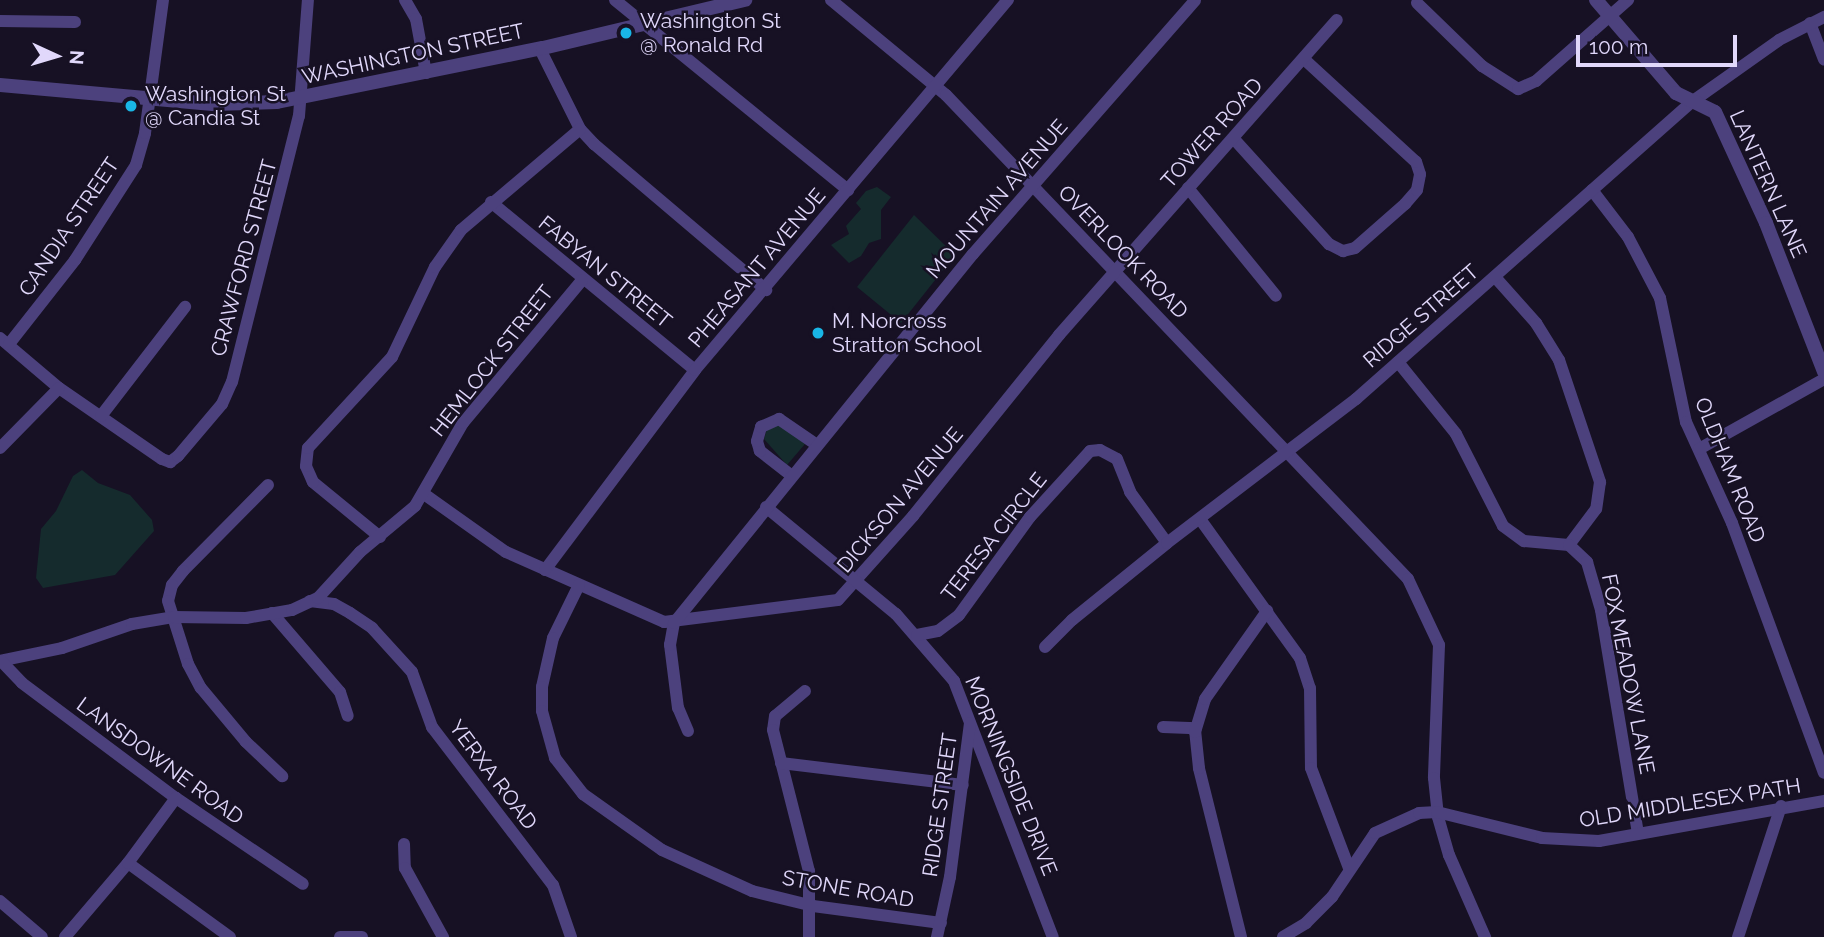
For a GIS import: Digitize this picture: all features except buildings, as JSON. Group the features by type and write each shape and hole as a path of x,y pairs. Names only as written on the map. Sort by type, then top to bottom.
{"street":[{"name":"CANDIA STREET","path":"4,341 75,260 130,177 142,148 163,0"},
{"name":"CRAWFORD STREET","path":"101,416 170,462 227,397 269,249 302,99 309,0"},
{"path":"405,0 416,19 426,73"},
{"path":"615,0 848,190"},
{"name":"WASHINGTON STREET","path":"0,85 238,104 302,99 540,49 745,0"},
{"name":"OVERLOOK ROAD","path":"831,0 936,84 1287,453 1382,547 1408,579 1427,612 1439,645 1441,676 1434,778 1437,812 1449,855 1485,937"},
{"name":"PHEASANT AVENUE","path":"545,570 695,370 766,290 1008,0"},
{"name":"MOUNTAIN AVENUE","path":"674,623 817,445 1195,0"},
{"name":"LANTERN LANE","path":"1596,0 1676,93 1715,112 1766,223 1824,372"},
{"path":"1417,3 1482,66 1518,89 1536,81 1608,14 1628,0"},
{"name":"RIDGE STREET","path":"1045,647 1072,620 1167,543 1287,453 1398,362 1693,102 1810,23 1824,17"},
{"name":"TOWER ROAD","path":"1115,271 1305,60 1337,20"},
{"path":"0,22 75,22"},
{"path":"1810,23 1824,59"},
{"path":"540,49 580,129 614,164 766,290"},
{"path":"1234,139 1329,244 1343,251 1356,248 1411,197 1420,174 1416,162 1305,60"},
{"path":"380,537 313,482 306,470 307,452 387,363 442,256 491,202 580,129"},
{"path":"1188,188 1276,296"},
{"name":"OLDHAM ROAD","path":"1592,190 1628,237 1660,298 1680,403 1763,602 1824,773"},
{"name":"FABYAN STREET","path":"491,202 695,370"},
{"name":"DICKSON AVENUE","path":"424,494 490,543 579,585 674,623 826,603 848,593 857,583 1115,271"},
{"path":"1398,362 1456,434 1503,526 1524,541 1569,545 1596,509 1600,482 1559,360 1536,323 1495,277"},
{"name":"HEMLOCK STREET","path":"0,661 62,648 132,624 174,617 272,613 310,601 424,494 463,423 582,279"},
{"path":"4,341 59,388 101,416 185,307"},
{"path":"1699,449 1824,379"},
{"path":"0,448 59,388"},
{"path":"792,476 760,452 757,441 761,428 779,419 817,445"},
{"name":"TERESA CIRCLE","path":"917,635 938,631 959,615 1030,517 1090,451 1100,450 1116,459 1130,492 1167,543"},
{"path":"268,485 172,585 168,601 188,664 201,688 246,742 282,776"},
{"name":"MORNINGSIDE DRIVE","path":"766,507 917,635 954,681 971,719 1052,937"},
{"path":"1200,519 1293,644 1306,672 1311,706 1311,768 1349,868"},
{"name":"FOX MEADOW LANE","path":"1569,545 1587,562 1601,610 1638,833"},
{"name":"STONE ROAD","path":"579,585 553,638 542,687 544,730 568,778 614,819 673,856 752,891 813,906 941,923"},
{"name":"YERXA ROAD","path":"310,601 334,604 350,612 372,628 412,671 432,727 554,885 571,937"},
{"path":"1241,937 1199,768 1196,728 1205,699 1267,611"},
{"path":"272,613 340,692 348,716"},
{"path":"674,623 670,645 678,708 688,731"},
{"name":"LANSDOWNE ROAD","path":"0,661 22,683 176,798 303,884"},
{"path":"805,691 775,716 781,763 809,871 813,906 809,937"},
{"name":"RIDGE STREET","path":"937,937 971,719"},
{"path":"1164,727 1196,728"},
{"path":"781,763 962,785"},
{"path":"65,937 128,863 176,798"},
{"name":"OLD MIDDLESEX PATH","path":"1283,937 1320,910 1364,844 1387,825 1437,812 1573,842 1824,801"},
{"path":"1738,937 1781,806"},
{"path":"404,844 405,868 443,937"},
{"path":"128,863 230,937"},
{"path":"0,901 42,937"},
{"path":"340,937 362,937"}],"green space":[{"path":"877,187 891,197 881,210 881,239 869,243 861,256 849,263 831,245 849,234 846,226 861,209 856,203 866,191"},
{"path":"914,215 955,255 901,323 857,287"},
{"path":"780,424 805,444 787,465 764,439 767,429"},
{"path":"82,470 98,483 130,495 152,520 154,531 115,575 43,588 36,578 41,529 56,511 73,476"}],"place":[{"name":"Washington St @ Ronald Rd","path":"626,33"},
{"name":"Washington St @ Candia St","path":"131,106"},
{"name":"M. Norcross Stratton School","path":"818,333"}]}
